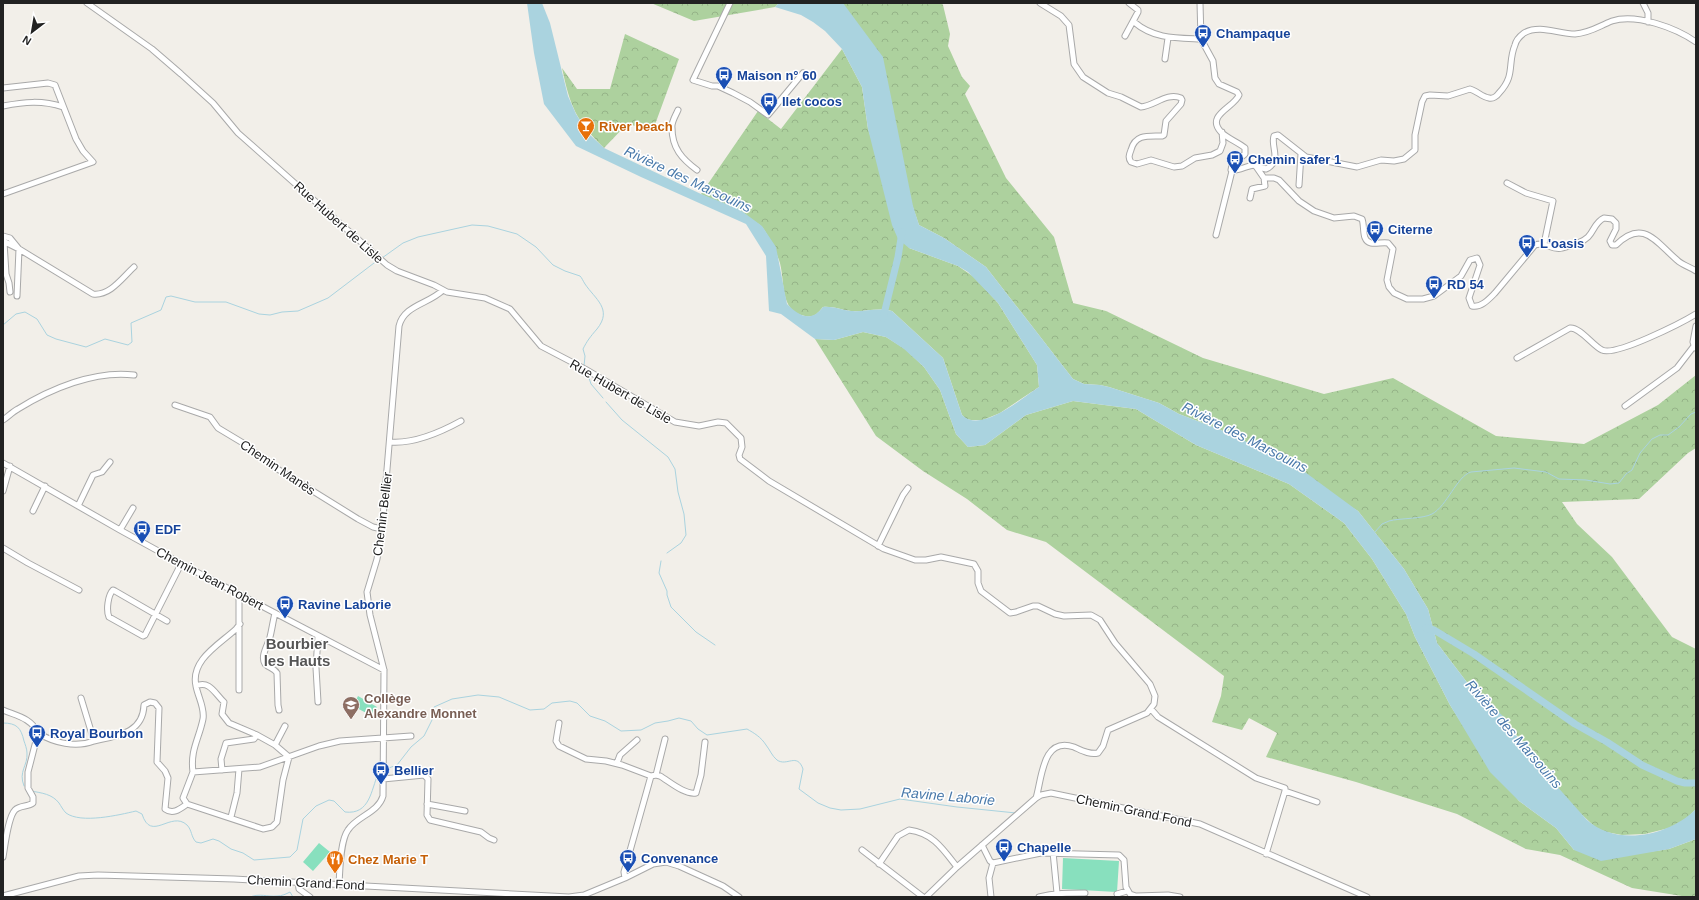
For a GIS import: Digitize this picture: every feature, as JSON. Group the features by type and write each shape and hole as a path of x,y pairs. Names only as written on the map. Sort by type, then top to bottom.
{"street":[{"name":"Rue Hubert de Lisle","path":"87,3 152,49 181,74 213,104 238,133 387,265 443,290 485,298 510,309 541,346 675,422 699,426 718,422 726,423 741,438 742,447 739,458 744,464 769,481 878,546 914,560 926,560 942,557 966,561 974,564 978,571 978,583 981,591 1010,613 1033,606 1038,606 1055,614 1064,616 1086,614 1095,617 1100,620 1115,644 1153,689 1154,700 1151,709"},
{"path":"730,3 693,80 712,86 718,86 750,102 768,115 803,72"},
{"path":"1040,3 1061,16 1069,25 1074,64 1078,71 1090,82 1108,93 1122,97 1141,107 1168,97 1176,96 1181,98 1181,104 1166,121 1164,135 1141,136 1135,140 1129,156 1131,162 1137,164 1151,160 1174,167 1182,166 1195,158 1212,155 1220,151 1223,143 1222,132"},
{"path":"1125,36 1134,22 1138,10 1129,3"},
{"path":"1200,3 1201,39 1213,61 1217,81 1222,86 1237,92 1239,95 1236,101 1223,110 1217,119 1217,124 1222,132 1245,148 1245,154 1232,165 1232,171 1216,235"},
{"path":"1643,3 1648,13 1648,22"},
{"path":"1232,171 1254,165 1266,169 1272,165 1276,155 1273,140 1276,135 1281,137 1301,154 1310,158 1357,167 1381,160 1394,161 1404,159 1415,150 1415,134 1422,102 1425,96 1430,94 1448,96 1470,89 1487,98 1496,96 1508,80 1514,46 1524,34 1540,29 1565,33 1582,33 1589,32 1612,21 1637,19 1678,32 1696,42"},
{"path":"1134,22 1150,33 1168,38 1201,39"},
{"path":"1165,59 1168,38"},
{"path":"3,88 50,83 56,87 76,139 83,151 93,162 3,194"},
{"path":"3,106 37,101 63,107"},
{"path":"678,110 672,128 676,148 683,160 697,170"},
{"path":"1299,185 1301,154"},
{"path":"1250,198 1252,190 1265,186 1264,178 1254,165"},
{"path":"1264,178 1274,178 1279,180 1300,201 1314,210 1334,218 1354,216 1362,219 1364,223 1365,236 1368,241 1371,243 1388,243 1394,249 1387,280 1389,287 1394,293 1407,299 1423,299 1434,296 1461,276 1470,260 1477,258 1480,265 1469,298 1472,306 1477,306 1489,300 1495,294 1535,245 1544,244 1552,248 1561,248 1584,240 1600,220 1604,218 1612,219 1617,226 1610,241 1612,245 1616,244 1630,233 1645,234 1659,242 1678,261 1696,271"},
{"path":"1507,183 1526,193 1553,201 1544,244"},
{"path":"3,236 13,241 19,249 17,296"},
{"path":"10,292 6,274 4,242 19,249 64,276 87,292 98,295 110,290 134,267"},
{"name":"Chemin Bellier","path":"339,884 343,844 347,831 382,801 383,796 384,670 370,615 367,592 377,559 382,529 400,321 406,312 434,298 443,290"},
{"path":"1517,358 1570,328 1576,328 1602,350 1610,352 1641,341 1685,321 1696,314"},
{"path":"1625,406 1677,368 1695,347 1693,342 1696,326"},
{"path":"3,420 16,410 66,386 97,376 114,373 134,375"},
{"name":"Chemin Manès","path":"175,405 210,417 215,425 222,431 243,443 271,465 362,521 373,527 382,529"},
{"path":"390,442 405,441 429,435 448,428 461,421"},
{"path":"78,506 94,475 103,471 110,462"},
{"name":"Chemin Jean Robert","path":"3,463 181,564 384,670"},
{"path":"3,491 10,466"},
{"path":"33,511 45,486"},
{"path":"878,546 903,495 908,488"},
{"path":"120,530 133,508"},
{"path":"3,548 79,590"},
{"path":"167,621 155,614 115,591 111,591 108,612 109,617 141,636 145,635 155,614 181,564"},
{"path":"239,594 239,690"},
{"path":"275,612 270,637 265,650 264,660 266,665 274,669 277,673 278,705 280,710"},
{"path":"240,624 201,660 196,673 196,686 203,714 192,760 193,772 183,798 187,804 264,828 272,827 278,818 283,780 289,757"},
{"path":"318,636 316,668 318,702"},
{"path":"196,686 202,683 207,684 224,702 222,714 229,723 276,745 289,757"},
{"path":"81,698 94,741"},
{"path":"3,710 26,719 32,723 38,733 56,741 80,744 114,736 138,726 142,717 144,705 150,702 155,703 158,708 157,762 165,771 168,778 165,809 172,812 187,804"},
{"path":"1036,798 1040,787 1044,761 1052,750 1060,746 1069,746 1087,752 1096,753 1101,750 1108,730 1147,713 1151,709 1158,717 1256,778 1285,788 1285,791 1317,802"},
{"path":"559,723 556,742 559,746 588,760 617,763 653,775 685,791 696,793 701,776 705,742"},
{"path":"276,745 285,726"},
{"path":"3,857 12,815 16,809 33,803 33,797 28,788 28,772 38,733"},
{"path":"222,770 221,759 226,743 254,739 257,735"},
{"path":"193,772 260,767 322,744 340,741 411,736"},
{"path":"625,878 624,872 665,739"},
{"path":"617,763 620,755 637,740"},
{"path":"230,817 237,793 239,769"},
{"path":"383,779 424,775 428,779 427,815 430,820 481,832 494,840"},
{"path":"1266,854 1285,791"},
{"name":"Chemin Grand Fond","path":"924,897 1036,798 1046,793 1200,824 1367,897"},
{"path":"427,804 465,812"},
{"path":"879,864 898,836 909,830 924,833 932,838 957,867"},
{"path":"982,845 990,861 993,863"},
{"path":"862,850 924,897"},
{"path":"993,863 1041,852 1119,855 1125,864 1127,891"},
{"path":"1053,852 1057,893"},
{"name":"Chemin Grand Fond","path":"3,896 85,875 173,876 569,897 584,895 659,862 672,863 723,886 739,897"},
{"path":"991,897 990,878 993,863"},
{"path":"298,882 299,889 310,897"},
{"path":"1117,894 1127,891 1136,896 1168,894 1180,897"},
{"path":"1039,897 1057,893 1085,893"}],"green space":[{"path":"651,3 779,3 775,7 694,21"},
{"path":"843,3 941,3 943,5 950,34 948,46 962,77 970,86 965,94 1006,178 1054,237 1073,303 1106,311 1203,358 1324,394 1393,378 1496,436 1584,444 1658,405 1696,375 1696,448 1688,453 1639,499 1562,502 1577,524 1612,557 1672,637 1696,649 1696,809 1688,817 1673,827 1645,834 1622,835 1606,832 1595,827 1576,809 1530,756 1519,738 1491,705 1469,685 1437,643 1428,609 1404,569 1358,511 1221,430 1179,414 1159,403 1109,387 1084,384 1073,379 986,267 944,238 919,225"},
{"path":"625,34 679,59 653,130 627,124 604,148 581,121 571,103 562,68 577,89 610,89"},
{"path":"842,49 862,87 868,129 909,248 958,266 974,277 998,303 1037,365 1039,387 1000,413 983,420 966,419 962,415 943,358 892,311 882,309 851,311 823,307 813,316 805,316 796,313 791,308 784,294 779,260 762,227 744,215 701,194 758,111 781,129"},
{"path":"863,332 886,337 905,349 924,367 940,390 956,434 968,447 985,445 1026,415 1073,401 1136,409 1196,445 1289,484 1344,523 1372,559 1406,614 1415,637 1450,705 1467,732 1519,801 1556,828 1574,850 1641,853 1669,849 1696,839 1696,897 1632,888 1560,855 1526,849 1457,814 1356,782 1266,757 1277,733 1249,718 1242,730 1212,722 1221,696 1224,676 1046,542 1007,530 967,499 923,471 876,436 815,339 834,340"},
{"path":"358,696 377,707 372,716 353,706"},
{"path":"319,843 330,852 313,871 303,862"},
{"path":"1063,858 1119,861 1117,892 1062,889"}],"water":[{"name":"Rivière des Marsouins","path":"527,3 542,3 550,23 568,96 576,114 588,133 604,148 701,194 739,209 762,226 776,247 787,304 796,312 805,316 810,316 814,315 823,307 851,311 882,309 892,311 943,358 962,415 970,420 980,420 990,417 1012,406 1039,387 1037,365 998,303 968,272 958,266 909,248 898,239 892,225 868,129 862,87 842,49 825,31 813,22 801,15 775,7 779,3 843,3 883,57 913,206 919,225 944,238 986,267 1073,379 1084,384 1109,387 1159,403 1179,414 1221,430 1294,464 1358,511 1404,569 1428,609 1437,643 1469,685 1504,717 1530,756 1587,820 1599,828 1613,833 1628,836 1643,835 1672,826 1696,809 1696,839 1669,849 1601,861 1574,850 1556,828 1519,801 1490,772 1450,705 1415,637 1406,614 1372,559 1344,523 1289,484 1196,445 1136,409 1073,401 1026,415 985,445 968,447 956,434 940,390 924,367 904,349 886,337 863,332 834,340 815,339 781,314 769,311 766,256 746,224 576,146 544,104 534,53"}],"waterway":[{"path":"382,258 403,243 418,237 472,225 488,226 517,234 536,247 553,265 580,276 601,305 603,310 601,322 583,349 585,356 584,366"},
{"path":"883,318 898,257 902,232"},
{"path":"3,325 16,314 25,312 37,319 47,335 56,339 86,347 105,339 128,345 132,342 131,323 161,310 166,297 171,296 195,302 226,302 259,314 270,315 282,312 298,311 328,298 378,260"},
{"path":"582,370 588,375 591,384 603,398"},
{"path":"606,402 622,420 668,457 675,469 678,492 684,514 686,535 681,543 667,553"},
{"path":"1375,532 1382,524 1389,521 1423,517 1432,514 1442,505 1461,479 1471,472 1514,468 1546,472 1559,479 1586,480 1610,484 1619,483 1626,474 1632,470 1640,453 1652,439 1660,435 1668,435 1679,427 1691,414 1696,412"},
{"path":"661,561 659,573 667,591 671,607 696,632 715,645"},
{"path":"1426,628 1434,630 1474,654 1575,724 1607,742 1642,765 1677,781 1696,783"},
{"name":"Ravine Laborie","path":"386,769 397,765 411,747 424,736 432,720 434,707 452,699 478,695 499,697 530,710 544,709 552,703 570,701 577,703 590,716 605,721 621,731 641,730 655,723 679,718 691,721 698,729 707,735 747,729 762,740 777,760 781,762 798,761 803,769 799,789 818,803 830,808 841,810 860,809 900,799 1016,813"},
{"name":"Ravine Laborie","path":"3,723 15,725 18,727 23,736 27,753 22,776 24,786"},
{"name":"Ravine Laborie","path":"31,791 46,794 56,800 66,813 81,818 100,818 136,811 142,814 146,822 151,826 181,821 189,827 196,842 201,843 213,839 231,849 243,853 254,860 290,857 297,850 303,819 316,806 329,800 334,801 345,812 360,810 365,806 378,774"},
{"path":"250,897 257,895 279,896 290,892 293,897"}],"place":[{"name":"Champaque","path":"1203,48"},
{"name":"Maison n° 60","path":"724,90"},
{"name":"Ilet cocos","path":"769,116"},
{"name":"River beach","path":"586,141"},
{"name":"Chemin safer 1","path":"1235,174"},
{"name":"Citerne","path":"1375,244"},
{"name":"L'oasis","path":"1527,258"},
{"name":"RD 54","path":"1434,299"},
{"name":"EDF","path":"142,544"},
{"name":"Ravine Laborie","path":"285,619"},
{"name":"Collège Alexandre Monnet","path":"351,720"},
{"name":"Royal Bourbon","path":"37,748"},
{"name":"Bellier","path":"381,785"},
{"name":"Chapelle","path":"1004,862"},
{"name":"Convenance","path":"628,873"},
{"name":"Chez Marie T","path":"335,874"}],"district":[{"name":"Bourbier les Hauts","path":"297,652"}]}
